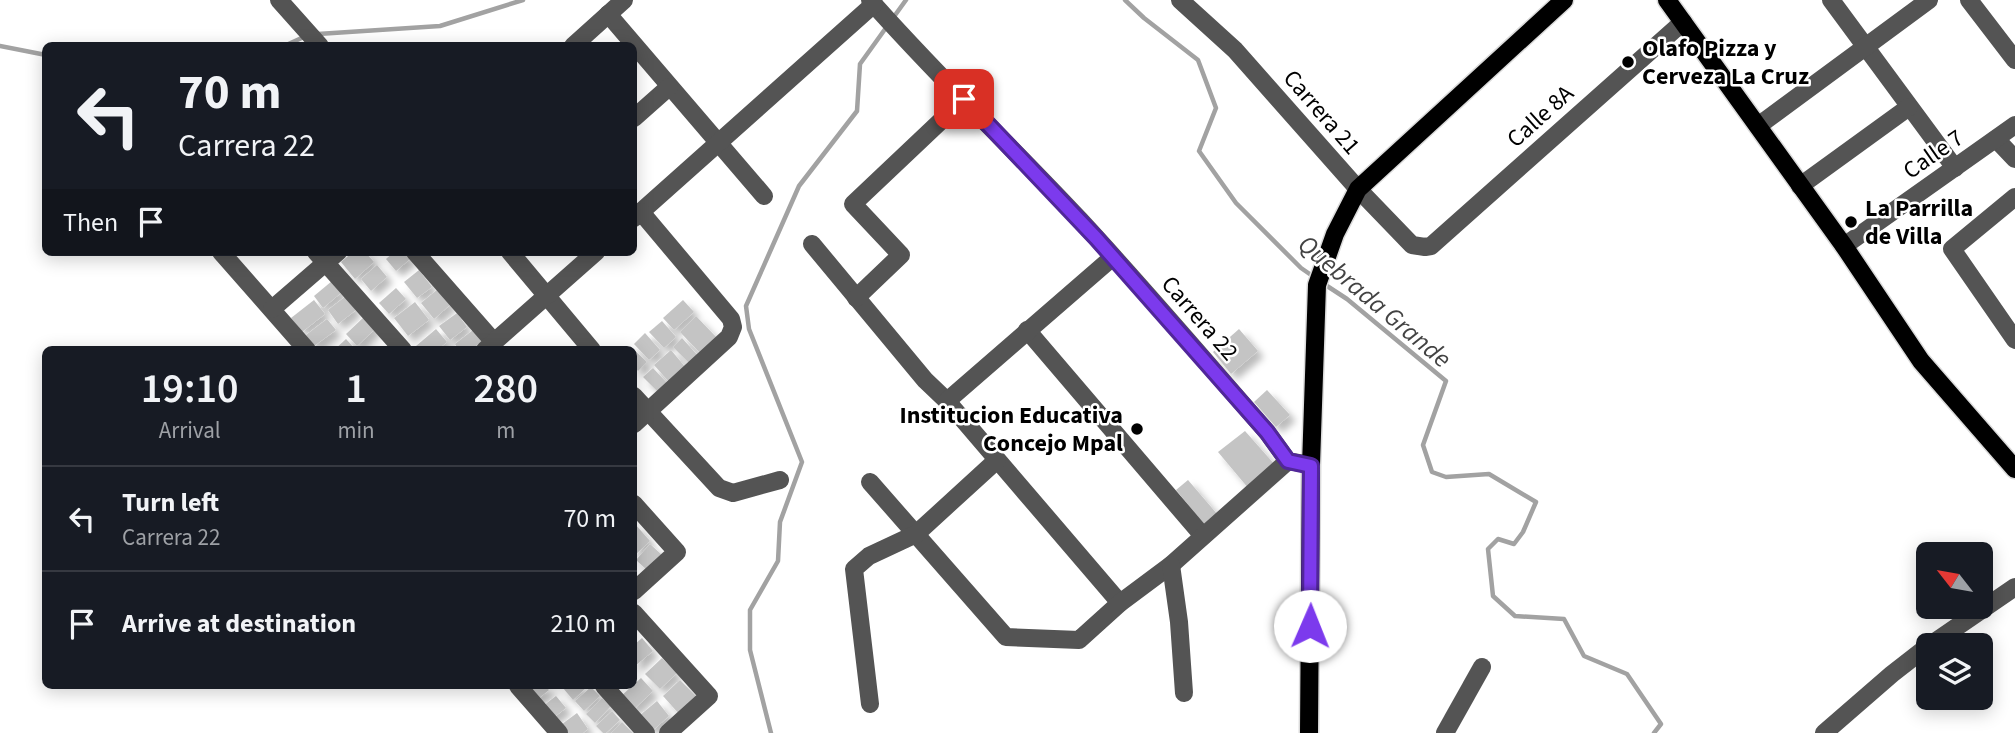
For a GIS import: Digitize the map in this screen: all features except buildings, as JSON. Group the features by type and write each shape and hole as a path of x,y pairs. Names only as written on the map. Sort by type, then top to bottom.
{"main road":[{"path":"1309,733 1311,466 1319,278 1335,234 1357,190 1564,0"},
{"path":"1670,1 1844,246 1921,361 2015,469"}],"street":[{"path":"279,0 313,40"},
{"path":"577,42 624,0"},
{"name":"Carrera 21","path":"1180,0 1234,50 1357,190 1412,245 1431,246"},
{"path":"1831,0 1955,168"},
{"path":"1758,126 1929,0"},
{"path":"1969,0 2015,60"},
{"path":"637,421 729,337 733,327 731,319 637,215 876,6"},
{"name":"Carrera 22","path":"876,6 896,31 1113,257 1267,432 1288,461"},
{"path":"608,14 632,42"},
{"name":"Calle 8A","path":"1431,246 1683,22"},
{"path":"637,48 764,196"},
{"path":"637,115 670,87"},
{"path":"856,298 901,255 853,204 964,99"},
{"path":"1800,186 1909,107"},
{"name":"Calle 7","path":"1844,246 2015,125"},
{"path":"1996,139 2015,159"},
{"path":"2015,197 1952,248 2015,340"},
{"path":"811,244 925,380 947,401 1120,603"},
{"path":"225,256 304,346"},
{"path":"272,309 326,256"},
{"path":"328,256 400,346"},
{"path":"418,256 490,346 592,256"},
{"path":"513,256 588,346"},
{"path":"947,401 1113,257"},
{"path":"1027,330 1203,536"},
{"path":"637,400 709,479 727,492 742,492 780,480"},
{"path":"870,704 854,569 869,556 916,534 998,460"},
{"path":"870,482 1006,637 1079,639 1120,603 1171,565 1288,461 1311,466"},
{"path":"637,507 677,552 637,589"},
{"path":"1171,565 1179,622 1184,693"},
{"path":"1948,633 2015,587"},
{"path":"637,615 709,695 668,733"},
{"path":"1824,733 1916,656"},
{"path":"1445,733 1482,667"},
{"path":"521,689 559,733"},
{"path":"607,689 646,733"}],"waterway":[{"path":"318,34 440,26 523,0"},
{"path":"893,18 906,0"},
{"name":"Quebrada Grande","path":"1125,0 1198,60 1216,108 1199,151 1236,203 1301,268 1314,277"},
{"path":"771,733 750,650 750,610 778,561 780,522 802,462 749,329 746,306 799,186 857,111 860,64 888,25"},
{"path":"293,42 306,36"},
{"path":"0,46 42,54"},
{"name":"Quebrada Grande","path":"1321,282 1347,299 1446,381 1423,445 1432,472 1446,477 1489,474 1536,502 1523,532 1514,544 1498,539 1488,549 1493,596 1515,616 1564,619 1584,656 1627,674 1661,724 1654,733"}],"place":[{"name":"Olafo Pizza y Cerveza La Cruz","path":"1628,62"},
{"name":"La Parrilla de Villa","path":"1851,222"},
{"name":"Institucion Educativa Concejo Mpal","path":"1137,429"}],"route":[{"path":"964,99 1079,219 1267,432 1288,461 1311,466 1310,626"}]}
